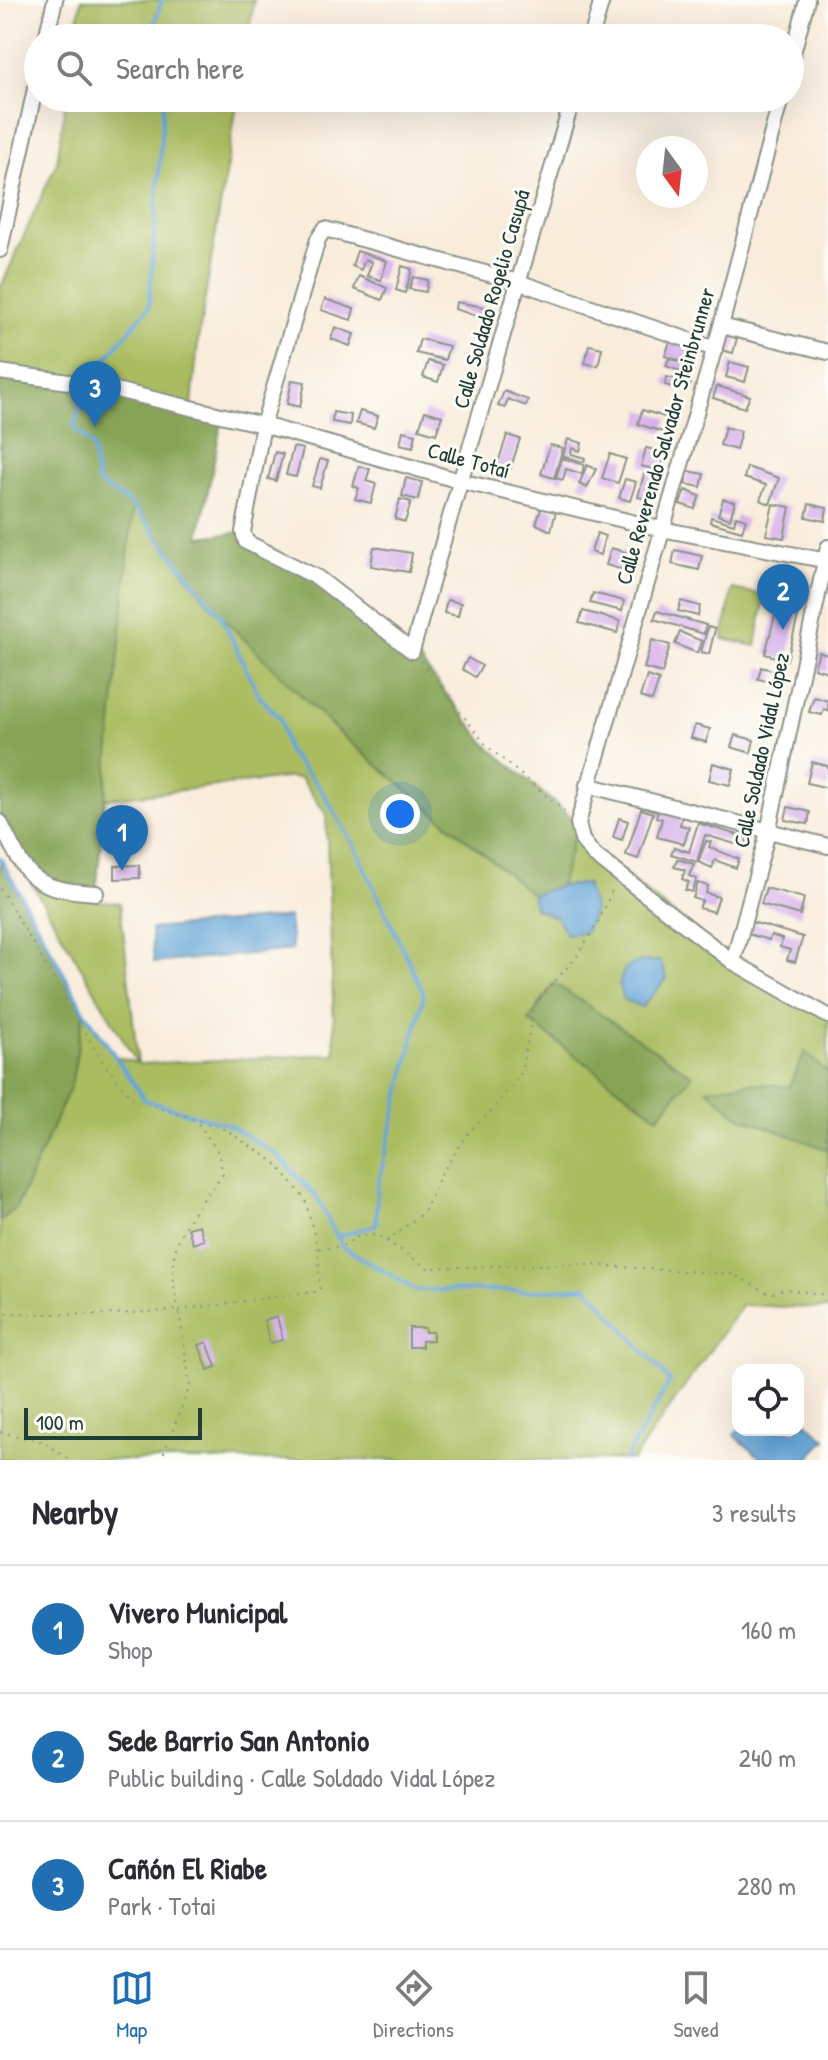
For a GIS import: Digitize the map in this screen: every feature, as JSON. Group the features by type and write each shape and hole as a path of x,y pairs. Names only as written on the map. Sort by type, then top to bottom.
{"street":[{"path":"49,24 55,0"},
{"path":"595,24 602,0"},
{"path":"801,24 807,0"},
{"path":"0,250 5,194 28,112"},
{"name":"Calle Soldado Rogelio Casupá","path":"412,651 569,112"},
{"name":"Calle Reverendo Salvador Steinbrunner","path":"578,823 715,349 777,112"},
{"path":"412,651 318,578 246,542 243,532 263,425 318,239 325,229 340,230 518,282 715,349"},
{"path":"721,326 828,352"},
{"name":"Calle Totaí","path":"0,372 103,387 263,425 460,481 661,529 827,556"},
{"name":"Calle Soldado Vidal López","path":"733,962 768,832 827,556"},
{"path":"587,785 828,846"},
{"path":"0,822 24,872 45,885 96,893"},
{"path":"578,823 582,840 593,854 733,962 828,1016"}],"path":[{"path":"412,651 487,746 578,823"},
{"path":"387,1241 424,1212 441,1174 469,1132 490,1113 521,1073 535,1003 575,959 612,897 618,873"},
{"path":"0,888 104,1064 133,1099 224,1129 275,1162 305,1199 318,1250 320,1291 179,1310 97,1315 7,1313 0,1319"},
{"path":"161,1460 190,1386 172,1282 173,1248 223,1173 217,1150 195,1119"},
{"path":"318,1250 342,1246 359,1236 377,1235 428,1268 575,1264 733,1274 770,1294 784,1289 828,1295"},
{"path":"0,1432 44,1442 70,1460"}],"green space":[{"path":"81,0 254,0 250,24 77,24"},
{"path":"64,112 236,112 198,341 182,514 338,732 533,895 534,908 556,917 586,884 560,886 578,823 582,840 733,962 828,1016 828,1073 805,1053 790,1087 749,1083 708,1090 828,1150 828,1309 742,1305 633,1460 0,1460 0,1221 16,1208 71,1085 84,1011 115,1056 137,1063 25,872 0,822 0,289 57,162","holes":["300,778 326,814 335,1054 138,1064 120,903 95,900 105,799"]},
{"path":"0,372 59,380 81,397 103,387 223,415 199,537 243,532 303,568 412,651 488,746 578,823 560,886 533,895 338,732 210,605 133,506 96,893 45,885 0,822"},
{"path":"732,589 765,595 756,646 723,639"},
{"path":"0,858 84,1011 71,1085 16,1208 0,1221"},
{"path":"554,983 692,1075 658,1117 529,1021"},
{"path":"805,1052 828,1073 828,1150 738,1116 707,1089 749,1083 789,1087"}],"water":[{"path":"586,884 594,910 585,932 566,934 556,917 534,908 533,895 560,886"},
{"path":"289,917 292,950 154,963 151,929"},
{"path":"641,961 660,961 667,978 642,1007 623,999 619,985 625,968"},
{"path":"804,1420 826,1439 807,1460 763,1460 735,1436 804,1436"}],"building":[{"path":"357,251 387,261 381,280 367,276 372,262 365,259 361,270 352,266"},
{"path":"402,266 412,269 405,293 396,290"},
{"path":"359,276 387,288 382,300 354,289"},
{"path":"413,277 428,280 426,292 409,289"},
{"path":"325,299 354,309 351,320 321,310"},
{"path":"456,302 485,307 483,318 455,309"},
{"path":"335,327 354,334 350,346 331,339"},
{"path":"725,335 737,338 733,353 721,350"},
{"path":"420,339 449,346 445,360 416,353"},
{"path":"671,339 698,348 692,364 665,356"},
{"path":"589,345 602,348 598,366 585,363"},
{"path":"669,358 694,367 691,375 666,366"},
{"path":"428,361 443,365 438,382 423,377"},
{"path":"730,362 749,367 745,382 726,377"},
{"path":"667,377 691,383 688,391 665,385"},
{"path":"292,380 305,382 300,407 287,404"},
{"path":"717,386 750,396 745,408 713,398"},
{"path":"504,391 528,400 526,406 508,399 505,408 498,406"},
{"path":"642,410 668,418 663,432 638,424"},
{"path":"360,411 378,416 374,428 356,423"},
{"path":"425,411 442,416 436,434 419,429"},
{"path":"333,412 351,415 350,425 332,422"},
{"path":"725,427 741,431 736,450 720,445"},
{"path":"403,431 416,434 413,447 400,444"},
{"path":"507,435 520,439 510,470 497,466"},
{"path":"568,439 582,443 580,451 572,448 571,454 585,458 584,462 563,456"},
{"path":"550,445 563,448 554,478 541,474"},
{"path":"293,447 303,449 296,477 286,475"},
{"path":"646,448 665,452 661,471 641,466"},
{"path":"275,452 283,454 276,481 268,479"},
{"path":"610,454 626,459 618,483 602,478"},
{"path":"562,458 584,465 582,474 566,469 563,480 556,478"},
{"path":"320,459 328,461 320,488 312,486"},
{"path":"587,465 596,469 587,488 579,484"},
{"path":"359,466 370,469 366,481 376,484 371,503 355,499 359,488 353,486"},
{"path":"747,467 779,478 770,504 760,500 766,485 744,478"},
{"path":"688,471 704,474 701,487 685,484"},
{"path":"644,474 658,477 652,500 638,497"},
{"path":"406,478 422,482 418,500 402,496"},
{"path":"625,479 636,482 630,501 619,498"},
{"path":"685,490 700,496 695,509 680,504"},
{"path":"400,499 411,502 405,522 395,519"},
{"path":"723,499 735,502 730,519 718,515"},
{"path":"773,504 790,507 784,538 766,535"},
{"path":"809,504 827,508 825,521 806,517"},
{"path":"542,506 556,511 551,531 536,524"},
{"path":"736,516 746,519 742,531 710,522 711,517 734,524"},
{"path":"597,533 605,536 600,555 591,552"},
{"path":"374,547 412,553 409,572 371,566"},
{"path":"611,548 636,555 631,572 606,565"},
{"path":"675,550 702,556 699,570 672,564"},
{"path":"593,593 624,601 622,611 590,603"},
{"path":"447,600 461,603 458,616 444,613"},
{"path":"779,600 801,605 787,660 765,654"},
{"path":"681,601 700,606 698,616 678,611"},
{"path":"583,611 620,621 617,633 579,623"},
{"path":"657,611 706,625 704,634 654,619"},
{"path":"708,627 715,629 709,654 701,652"},
{"path":"680,632 702,641 697,653 675,644"},
{"path":"652,640 670,645 662,673 644,668"},
{"path":"819,652 828,655 828,672 814,668"},
{"path":"468,658 482,666 475,677 462,669"},
{"path":"761,667 776,671 773,682 758,679"},
{"path":"647,676 659,680 652,701 640,697"},
{"path":"814,697 828,701 828,711 824,709 822,715 809,712"},
{"path":"695,725 710,729 706,742 691,738"},
{"path":"735,735 754,740 751,753 731,747"},
{"path":"812,762 828,766 828,788 807,783"},
{"path":"713,763 734,769 730,785 709,780"},
{"path":"788,807 810,812 808,824 785,820"},
{"path":"641,809 653,813 638,859 626,855"},
{"path":"658,810 682,817 680,825 689,827 684,844 657,837 662,819 656,817"},
{"path":"619,818 628,821 622,840 613,837"},
{"path":"698,823 748,838 745,847 705,835 697,862 671,854 674,847 689,852"},
{"path":"122,833 123,847 110,847 109,834"},
{"path":"706,841 711,842 709,847 739,859 736,868 715,860 712,868 698,862"},
{"path":"677,859 694,864 689,876 697,879 692,892 685,890 689,882 682,879 685,870 674,867"},
{"path":"139,865 140,878 115,879 115,866"},
{"path":"698,883 708,886 706,893 719,897 714,912 699,908 702,901 693,898"},
{"path":"766,888 804,898 800,915 761,904"},
{"path":"752,922 803,937 795,962 787,960 790,950 780,947 782,939 771,935 769,940 748,934"},
{"path":"199,1225 204,1240 193,1244 188,1228"},
{"path":"277,1317 283,1340 270,1343 264,1320"},
{"path":"409,1328 425,1328 425,1332 433,1332 433,1340 422,1341 422,1347 409,1347"},
{"path":"207,1342 216,1367 208,1370 199,1345"}],"waterway":[{"path":"154,24 162,0"},
{"path":"88,380 149,307 163,112"},
{"path":"85,388 74,427 92,446 98,483 132,505 220,614 259,696 280,718 287,751 320,788 355,847 424,994 377,1188 376,1225 339,1236"},
{"path":"0,858 84,1011 145,1100 229,1125 275,1153 316,1196 342,1246 415,1290 535,1291 587,1287 670,1381 625,1460"}],"place":[{"name":"Cañón El Riabe","path":"95,427"},
{"name":"Sede Barrio San Antonio","path":"783,630"},
{"name":"Vivero Municipal","path":"122,871"}]}
